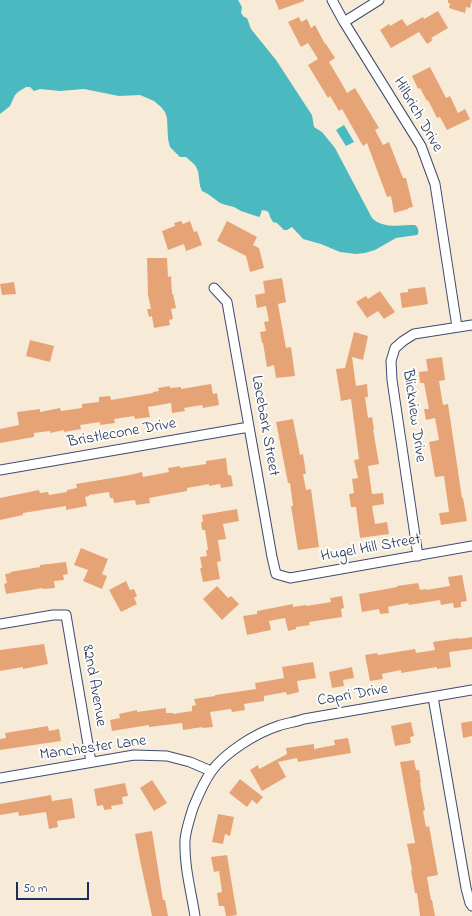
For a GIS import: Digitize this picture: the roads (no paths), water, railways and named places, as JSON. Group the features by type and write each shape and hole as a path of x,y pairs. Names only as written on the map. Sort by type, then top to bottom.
{"street":[{"name":"Hilbrich Drive","path":"332,0 344,22 421,146 436,184 458,327"},
{"path":"344,22 379,0"},
{"name":"Lacebark Street","path":"214,288 228,302 276,574"},
{"name":"Blickview Drive","path":"418,556 392,380 391,361 395,348 414,334 472,325"},
{"name":"Bristlecone Drive","path":"0,470 249,427"},
{"name":"Hugel Hill Street","path":"276,574 290,578 472,546"},
{"name":"82nd Avenue","path":"0,624 54,615 66,615 91,762"},
{"name":"Capri Drive","path":"195,916 186,863 185,840 189,820 197,798 211,771 224,756 260,733 278,726 472,690"},
{"path":"433,697 466,888 472,906"},
{"name":"Manchester Lane","path":"0,778 134,755 168,756 190,762 211,771"}],"water":[{"path":"0,0 238,0 242,7 241,13 247,18 251,29 276,60 312,115 314,127 322,132 335,148 372,218 381,224 387,225 415,225 418,229 418,234 396,238 375,250 365,253 356,254 340,252 321,244 303,239 292,227 284,230 277,223 273,222 267,211 262,210 259,217 220,203 202,191 198,171 195,165 186,157 180,157 170,147 165,112 154,101 140,95 119,96 84,89 60,91 40,89 34,91 30,87 26,87 15,95 10,106 0,114"},
{"path":"344,125 354,142 346,146 336,130"}]}
